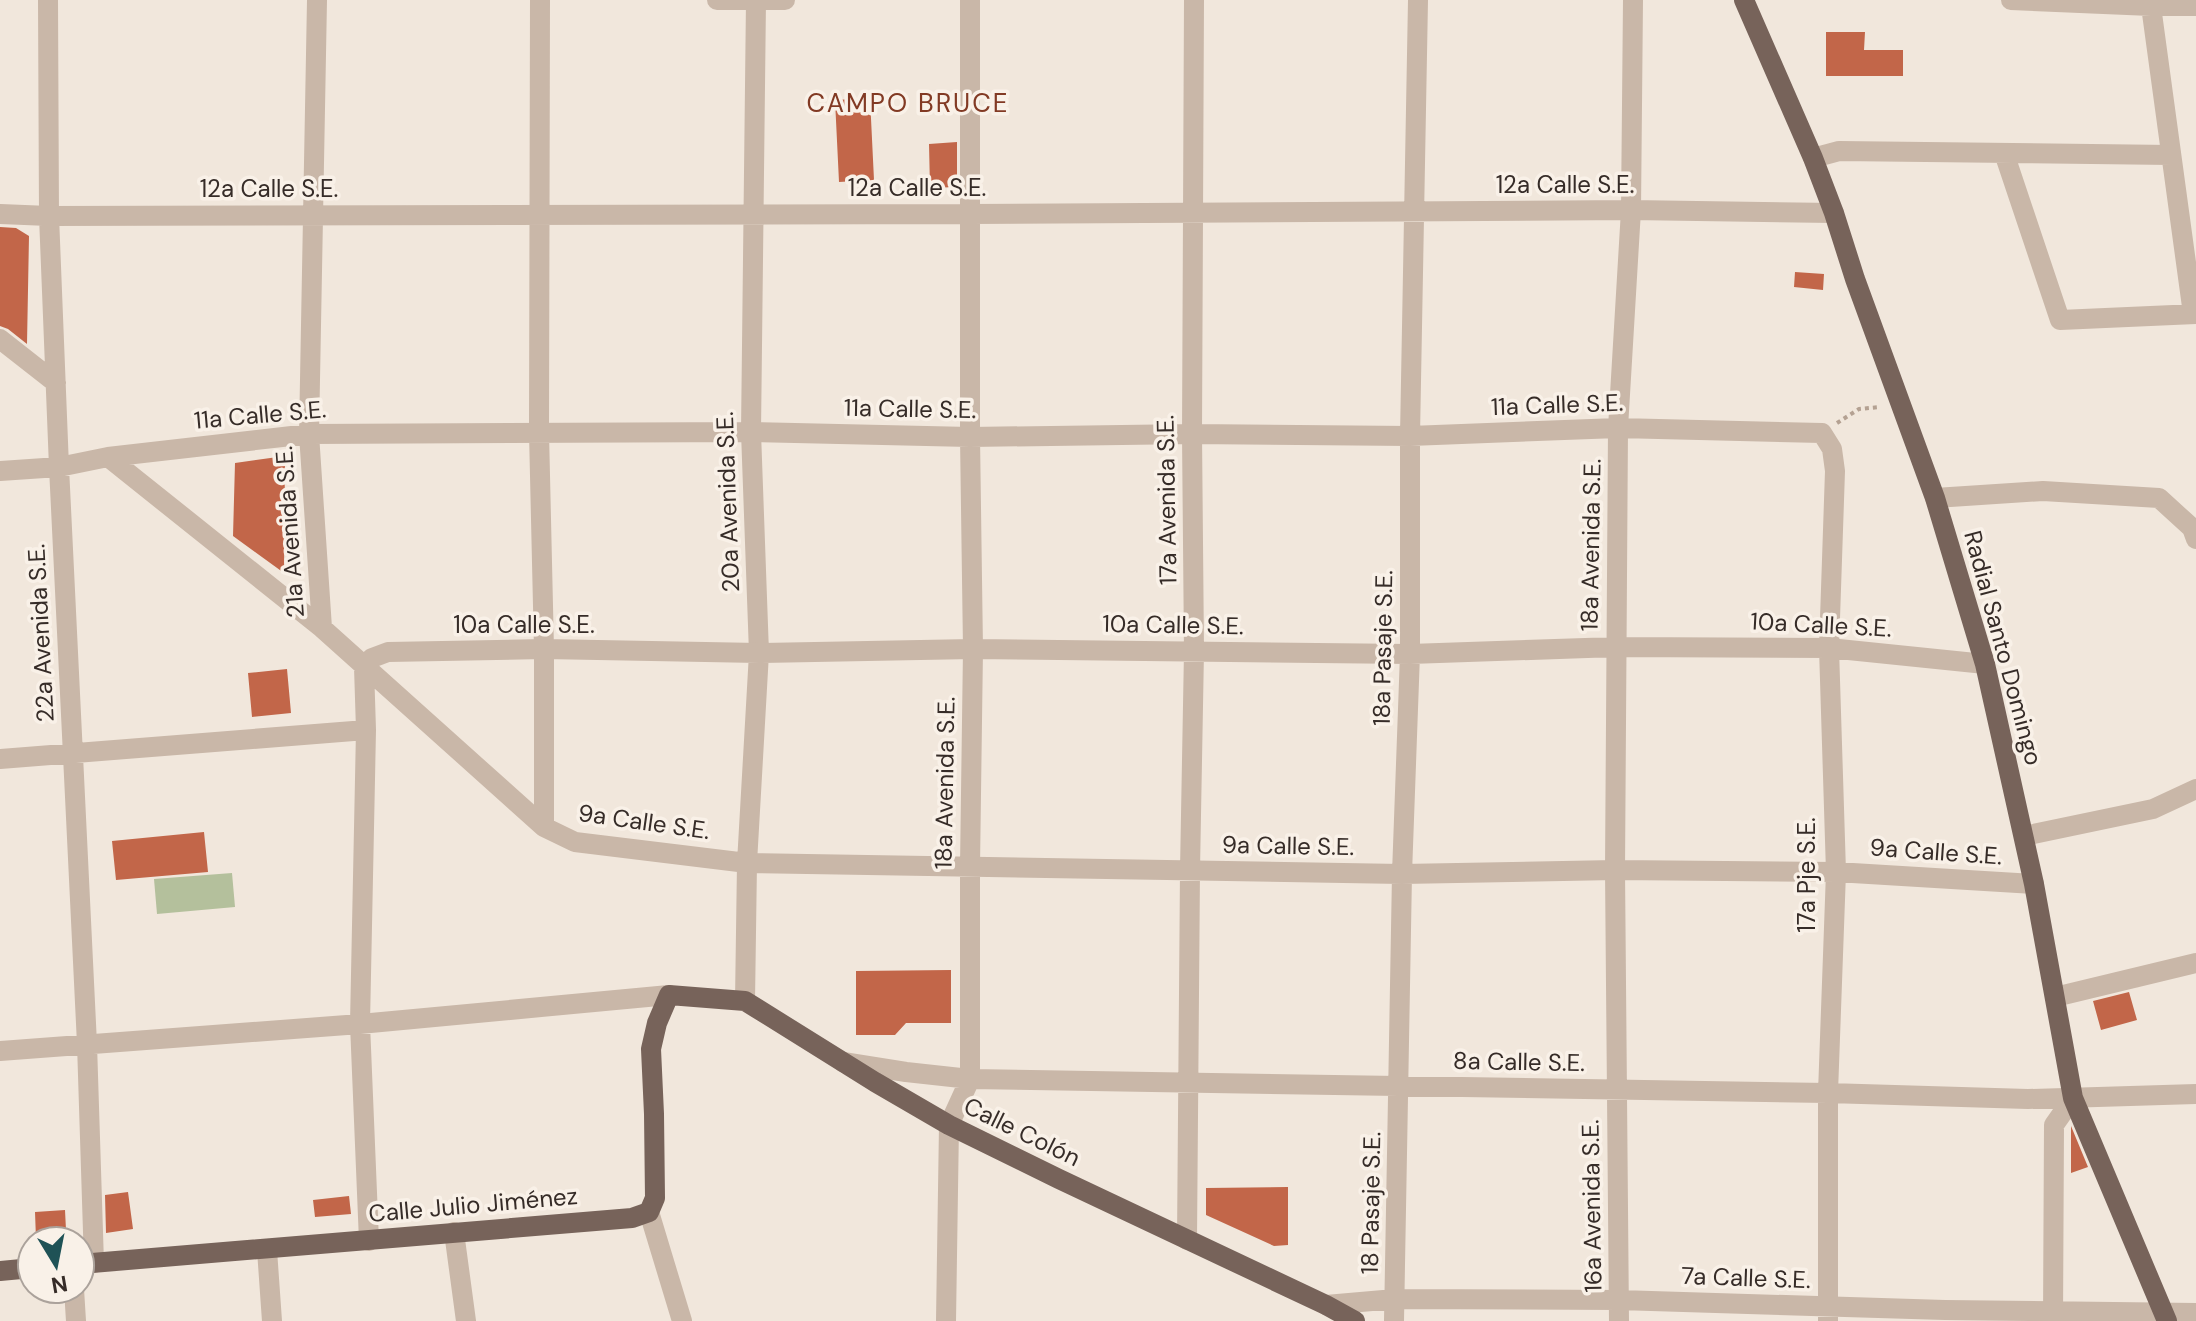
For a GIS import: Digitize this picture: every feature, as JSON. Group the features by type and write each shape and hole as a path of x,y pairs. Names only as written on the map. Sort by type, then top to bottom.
{"main road":[{"name":"Radial Santo Domingo","path":"1744,0 1813,158 1935,498 1985,664 2034,884 2073,1098 2166,1317"},
{"name":"Calle Colón","path":"669,995 745,1001 949,1125 1355,1321"},
{"path":"649,1212 655,1198 651,1049 657,1023 669,995"},
{"name":"Calle Julio Jiménez","path":"96,1263 632,1218 649,1212"}],"street":[{"name":"22a Avenida S.E.","path":"48,0 49,216 87,1044 87,1225"},
{"name":"21a Avenida S.E.","path":"317,0 309,434 322,628"},
{"path":"540,0 539,432 544,827"},
{"path":"717,0 785,0"},
{"name":"20a Avenida S.E.","path":"745,1001 747,863 759,653 751,432 756,0"},
{"name":"18a Avenida S.E.","path":"949,1125 970,1079 973,649 970,0"},
{"name":"17a Avenida S.E.","path":"1187,1240 1194,651 1194,0"},
{"path":"1414,211 1418,0"},
{"name":"18a Avenida S.E.","path":"1616,1090 1618,428 1631,210 1633,0"},
{"path":"2011,0 2196,6"},
{"path":"2004,153 2060,320 2194,314 2151,6"},
{"path":"1813,158 1839,151 2171,155"},
{"name":"12a Calle S.E.","path":"0,214 1631,210 1834,213"},
{"name":"18a Pasaje S.E.","path":"1399,1085 1410,654 1414,211"},
{"path":"0,339 56,383"},
{"name":"11a Calle S.E.","path":"0,471 59,467 108,457 309,434 751,432 970,437 1192,434 1410,436 1618,428 1822,433"},
{"name":"17a Pje S.E.","path":"1822,433 1832,449 1835,471 1829,648 1836,872 1828,1093 1828,1313"},
{"name":"9a Calle S.E.","path":"108,457 322,628 544,827 575,842 747,863 1402,874 1615,870 1836,872 2034,884"},
{"path":"1935,498 2043,491 2159,498 2192,528 2196,539"},
{"name":"10a Calle S.E.","path":"364,667 372,658 388,652 544,649 759,653 973,649 1410,654 1616,647 1829,648 1985,664"},
{"path":"364,667 366,730 360,1024 369,1241"},
{"path":"0,759 366,730"},
{"path":"2024,836 2153,809 2196,789"},
{"path":"2055,997 2196,963"},
{"path":"0,1051 360,1024 669,995"},
{"name":"8a Calle S.E.","path":"843,1062 970,1079 2028,1099 2196,1094"},
{"name":"18 Pasaje S.E.","path":"1394,1321 1399,1085"},
{"name":"16a Avenida S.E.","path":"1616,1090 1619,1310"},
{"path":"2053,1316 2054,1125 2073,1098"},
{"path":"946,1321 949,1125"},
{"path":"649,1212 682,1321"},
{"path":"454,1232 466,1321"},
{"path":"267,1250 272,1321"},
{"name":"7a Calle S.E.","path":"1326,1305 1395,1299 1619,1310 2166,1317 2196,1313"}],"path":[{"path":"1822,433 1859,409"}],"green space":[{"path":"232,873 235,907 157,914 154,879"}],"building":[{"path":"1826,32 1865,32 1864,50 1903,50 1903,76 1826,76"},
{"path":"870,98 874,180 839,182 835,100"},
{"path":"957,142 957,187 930,188 929,144"},
{"path":"0,227 16,228 29,236 27,344 0,326"},
{"path":"1795,272 1824,274 1823,290 1794,287"},
{"path":"285,456 284,573 233,536 235,463"},
{"path":"287,669 291,713 252,717 248,673"},
{"path":"204,832 208,872 116,880 112,841"},
{"path":"951,970 951,1023 906,1023 895,1035 856,1035 856,971"},
{"path":"2129,992 2137,1020 2101,1030 2093,1001"},
{"path":"2071,1126 2088,1167 2071,1173"},
{"path":"1288,1187 1288,1245 1274,1246 1206,1215 1206,1188"},
{"path":"128,1192 133,1229 106,1233 105,1195"},
{"path":"349,1196 351,1214 315,1217 313,1200"},
{"path":"65,1210 66,1225 35,1225 35,1212"}],"district":[{"name":"CAMPO BRUCE","path":"908,103"}]}
